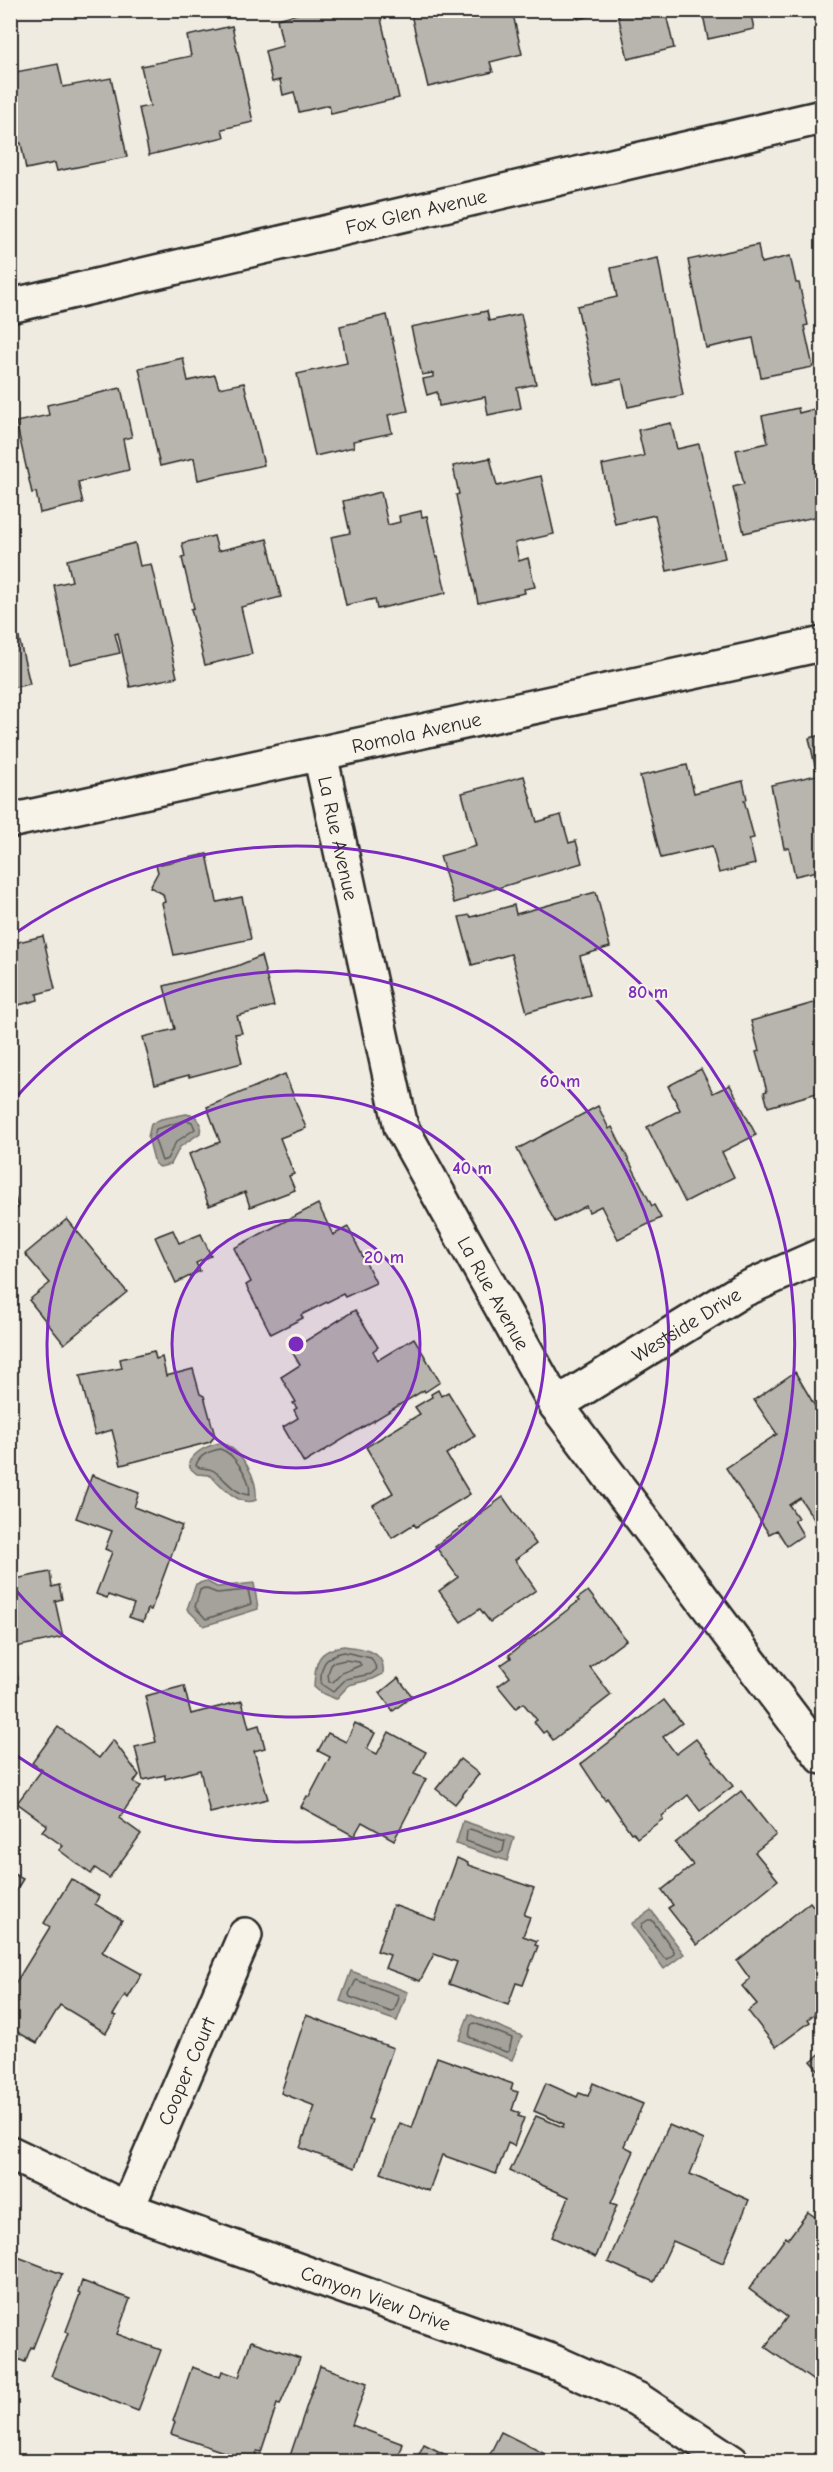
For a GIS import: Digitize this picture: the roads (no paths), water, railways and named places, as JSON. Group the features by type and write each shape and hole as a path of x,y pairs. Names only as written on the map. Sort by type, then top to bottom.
{"street":[{"name":"Fox Glen Avenue","path":"10,306 822,117"},
{"name":"Romola Avenue","path":"10,821 822,644"},
{"name":"La Rue Avenue","path":"320,754 401,1127 556,1405 822,1757"},
{"name":"Westside Drive","path":"556,1405 741,1291 822,1255"},
{"name":"Cooper Court","path":"128,2209 245,1935"},
{"name":"Canyon View Drive","path":"10,2153 128,2209 554,2362 637,2399 732,2462"}],"water":[{"path":"186,1114 195,1116 201,1124 200,1133 180,1147 171,1164 160,1167 155,1164 148,1137 151,1124 161,1119"},
{"path":"220,1443 228,1446 242,1458 254,1483 256,1500 243,1501 209,1475 197,1474 190,1468 189,1462 195,1454"},
{"path":"206,1581 217,1587 254,1583 258,1609 204,1626 187,1609 196,1584"},
{"path":"344,1646 365,1649 377,1655 383,1666 383,1674 349,1685 336,1699 314,1687 315,1671 323,1654"},
{"path":"463,1821 514,1838 507,1861 456,1844"},
{"path":"651,1910 684,1954 664,1969 631,1924"},
{"path":"351,1971 408,1992 397,2021 340,2001"},
{"path":"469,2014 522,2036 512,2060 459,2040"}]}
